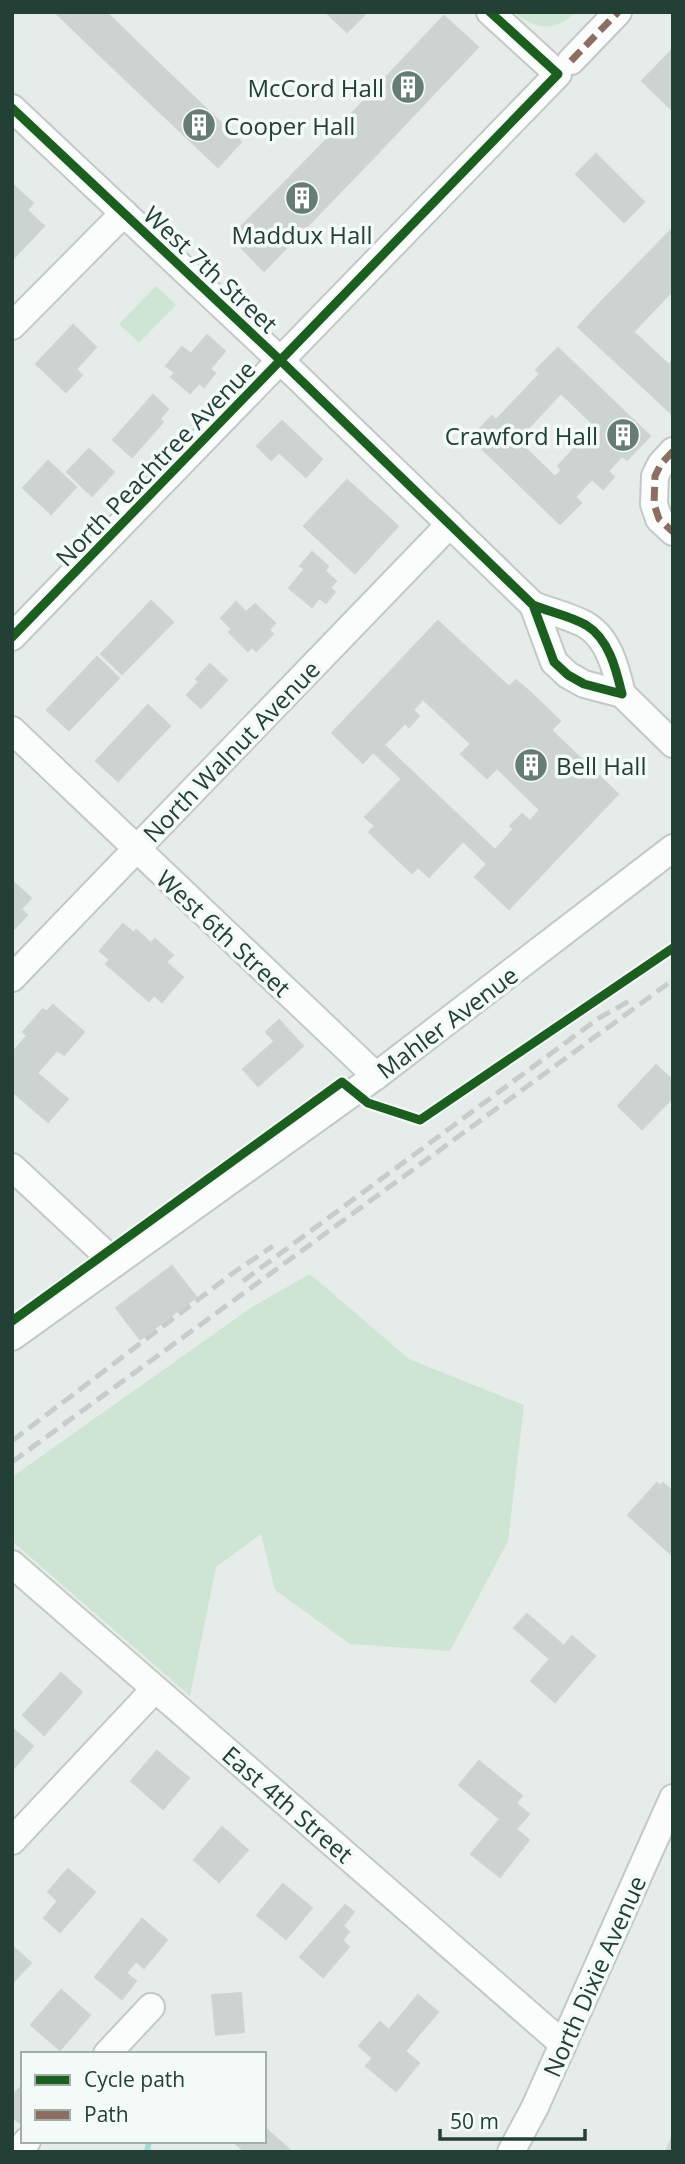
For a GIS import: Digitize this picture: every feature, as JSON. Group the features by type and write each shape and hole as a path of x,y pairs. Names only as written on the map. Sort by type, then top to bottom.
{"street":[{"path":"489,12 564,67"},
{"name":"North Peachtree Avenue","path":"12,637 618,12"},
{"name":"West 7th Street","path":"12,108 281,361 533,605 587,625 601,638 616,668 622,694"},
{"path":"12,326 124,213"},
{"path":"673,452 661,464 655,476 653,504 659,519 673,532"},
{"name":"North Walnut Avenue","path":"12,978 450,524"},
{"name":"West 7th Street","path":"533,605 554,662 568,676 584,684 622,694 673,744"},
{"name":"West 6th Street","path":"12,730 376,1076"},
{"name":"Mahler Avenue","path":"12,1337 376,1076 673,848"},
{"path":"12,1167 115,1263"},
{"name":"East 4th Street","path":"12,1564 564,2044"},
{"path":"12,1842 155,1689"},
{"name":"North Dixie Avenue","path":"511,2152 564,2044 673,1798"},
{"path":"109,2052 150,2007"}],"green space":[{"path":"514,12 576,12 561,23 545,26 530,22"},
{"path":"156,286 176,305 139,343 119,324"},
{"path":"310,1274 409,1359 524,1405 508,1541 450,1651 350,1644 275,1590 261,1534 216,1567 190,1696 12,1541 12,1477 252,1307"}],"building":[{"path":"55,12 106,12 152,57 128,82"},
{"path":"326,12 367,12 347,32"},
{"name":"McCord Hall","path":"444,16 478,47 373,158 339,127"},
{"path":"673,49 673,111 642,81"},
{"name":"Cooper Hall","path":"152,57 241,142 218,167 128,82"},
{"name":"Maddux Hall","path":"339,127 373,158 264,271 231,237"},
{"path":"596,154 644,202 624,222 576,174"},
{"path":"12,184 33,203 27,210 44,226 12,260"},
{"path":"671,230 673,290 633,332 601,302"},
{"path":"601,302 669,365 673,360 671,413 578,327"},
{"path":"73,325 96,347 76,369 82,375 66,392 36,364"},
{"path":"207,335 225,351 210,369 215,373 204,387 199,383 190,393 171,377 175,373 166,366 182,347 191,354"},
{"name":"Crawford Hall","path":"558,348 650,436 627,460 622,456 608,471 614,477 603,489 592,479 575,497 581,503 560,524 471,438 492,416 496,420 540,374 536,370","holes":["561,393 600,431 593,439 588,434 558,466 562,470 555,477 517,440"]},
{"path":"153,395 168,409 160,419 163,422 132,457 113,440"},
{"path":"282,421 322,459 306,477 279,452 271,460 257,446"},
{"path":"89,449 114,472 92,496 67,472"},
{"path":"48,461 76,487 51,514 23,488"},
{"path":"347,480 398,526 355,573 304,526"},
{"path":"319,511 369,557 355,573 304,526"},
{"path":"312,552 328,566 325,571 336,581 330,588 335,592 326,603 319,598 312,607 289,588 305,569 300,566"},
{"path":"151,601 173,622 122,674 101,654"},
{"path":"236,602 246,612 255,604 275,623 269,630 273,634 256,651 252,647 248,651 229,632 232,629 221,618"},
{"name":"Bell Hall","path":"438,621 509,687 516,680 531,693 560,721 551,730 618,794 509,909 475,877 487,864 463,841 429,877 418,867 412,873 369,832 375,826 365,817 402,779 373,752 363,763 332,733","holes":["423,699 471,744 461,754 487,778 497,768 540,810 530,821 522,814 510,826 514,829 495,850 384,745 405,723 409,727 419,716 413,710"]},
{"path":"97,657 119,678 69,730 47,710"},
{"path":"210,664 227,680 201,708 187,695 199,682 196,679"},
{"path":"148,705 170,726 118,781 96,761"},
{"path":"12,881 31,898 21,909 27,915 12,931"},
{"path":"123,924 134,933 136,930 151,943 155,939 173,955 166,962 183,977 162,1002 154,995 149,1001 106,964 110,960 100,951"},
{"path":"53,1005 84,1032 64,1055 57,1050 37,1073 68,1099 48,1122 12,1091 12,1053 27,1036 23,1032 43,1009 46,1012"},
{"path":"279,1020 303,1046 290,1058 266,1032"},
{"path":"275,1041 290,1058 258,1086 243,1069"},
{"path":"656,1065 673,1081 673,1097 642,1129 618,1106"},
{"path":"172,1266 196,1297 140,1339 116,1308"},
{"path":"657,1483 660,1486 663,1483 672,1491 669,1495 673,1499 673,1556 628,1515"},
{"path":"527,1614 564,1646 572,1636 595,1656 555,1702 531,1681 550,1659 514,1628"},
{"path":"61,1673 82,1692 44,1735 23,1715"},
{"path":"12,1728 33,1746 12,1770"},
{"path":"157,1751 189,1778 163,1809 131,1781"},
{"path":"479,1761 522,1796 516,1803 529,1814 516,1829 529,1840 500,1877 471,1854 500,1819 459,1785"},
{"path":"222,1827 248,1850 219,1882 194,1860"},
{"path":"68,1869 95,1892 60,1932 44,1918 58,1901 48,1892"},
{"path":"283,1884 312,1908 286,1939 257,1915"},
{"path":"345,1905 354,1912 343,1926 349,1932 342,1940 349,1947 323,1977 300,1957"},
{"path":"142,1919 167,1940 144,1968 136,1961 126,1973 136,1981 122,1999 95,1977"},
{"path":"12,1946 31,1963 12,1983"},
{"path":"61,1990 90,2015 60,2050 31,2025"},
{"path":"241,1993 244,2032 216,2035 212,1995"},
{"path":"418,1995 438,2012 405,2051 419,2063 396,2091 366,2066 373,2058 359,2046 380,2022 389,2030"},
{"path":"21,2087 21,2124 12,2117 12,2096"},
{"path":"266,2129 292,2152 245,2152 235,2143 266,2143"},
{"path":"673,2135 673,2152 666,2152"}],"waterway":[{"path":"147,2152 149,2143"}],"railway":[{"path":"12,1462 673,980"},
{"path":"243,1281 599,1018 631,1000"},
{"path":"12,1441 233,1273 273,1246"}],"marked path":[{"path":"571,61 618,12"},
{"path":"673,451 661,464 655,476 654,504 659,519 673,532"}],"cycle path":[{"path":"12,637 558,74 490,12"},
{"path":"12,108 281,361 533,605 554,662 568,675 584,684 622,694 610,655 594,631 573,619 533,605"},
{"path":"12,1321 342,1082 368,1103 420,1120 673,948"}],"place":[{"name":"McCord Hall","path":"408,87"},
{"name":"Cooper Hall","path":"199,125"},
{"name":"Maddux Hall","path":"302,198"},
{"name":"Crawford Hall","path":"623,435"},
{"name":"Bell Hall","path":"531,765"}]}
